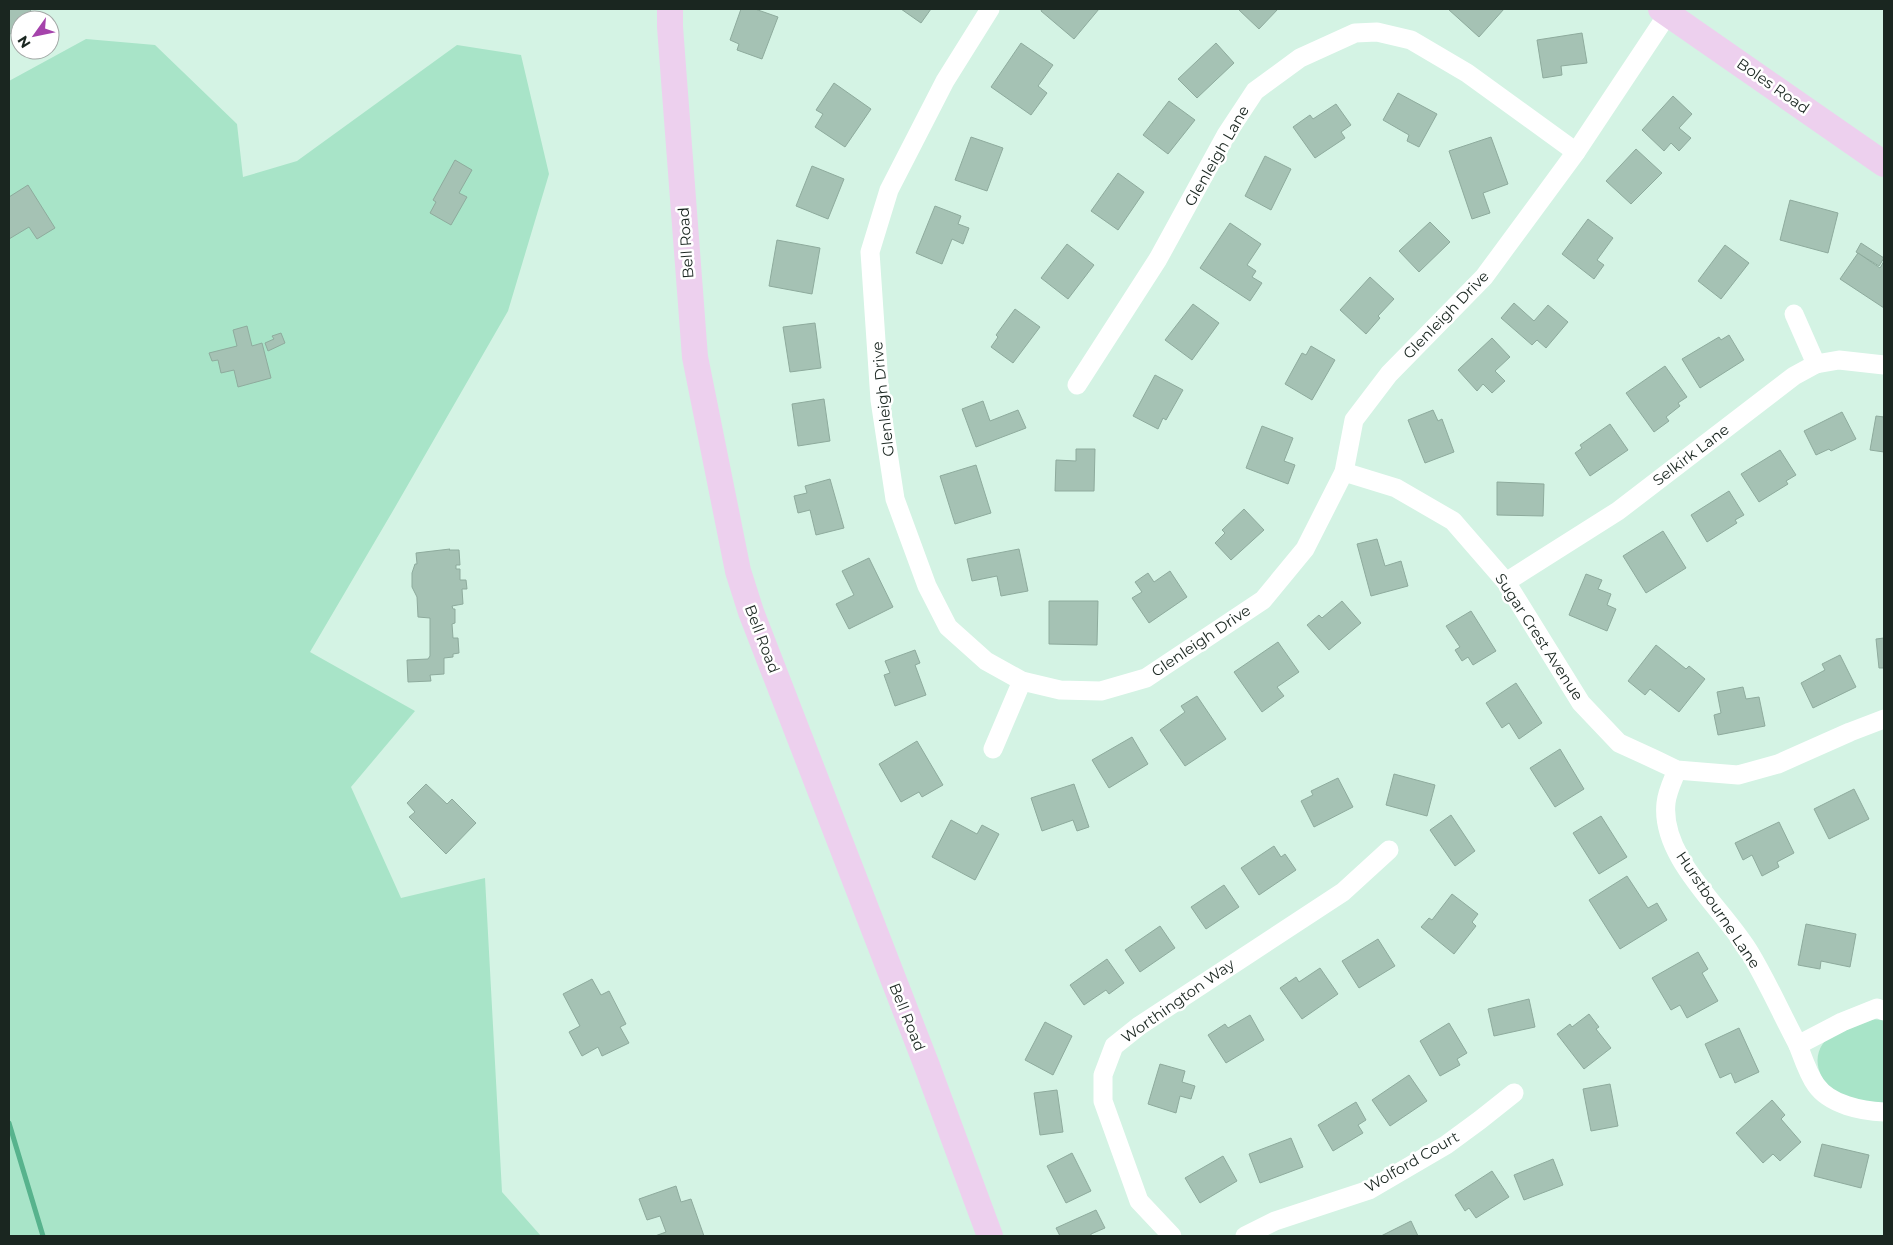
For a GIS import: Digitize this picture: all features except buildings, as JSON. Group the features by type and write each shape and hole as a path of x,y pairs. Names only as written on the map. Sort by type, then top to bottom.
{"street":[{"name":"Bell Road","path":"670,9 695,357 738,571 754,620 927,1066 990,1236"},
{"name":"Glenleigh Drive","path":"990,9 945,81 889,190 870,252 880,400 895,499 927,586 948,627 986,662 1022,681 1060,690 1100,691 1146,678 1263,600 1305,548 1344,472 1354,420 1389,374 1484,277 1576,152 1666,10"},
{"name":"Boles Road","path":"1666,10 1884,164"},
{"name":"Glenleigh Lane","path":"1076,385 1158,259 1226,135 1250,98 1255,91 1300,58 1355,33 1378,32 1411,40 1467,73 1576,152"},
{"path":"1794,314 1816,364"},
{"name":"Selkirk Lane","path":"1506,582 1618,511 1794,376 1816,364 1839,360 1884,365"},
{"name":"Sugar Crest Avenue","path":"1344,472 1396,488 1453,521 1506,582 1581,703 1620,742 1677,770 1738,774 1778,764 1884,719"},
{"path":"993,749 1022,681"},
{"name":"Hurstbourne Lane","path":"1677,770 1666,802 1667,826 1678,852 1698,884 1750,952 1798,1045 1816,1086 1836,1102 1873,1112 1884,1112"},
{"name":"Worthington Way","path":"1172,1236 1139,1201 1103,1101 1103,1075 1114,1046 1139,1026 1343,892 1389,850"},
{"path":"1798,1045 1842,1022 1877,1008 1884,1012"},
{"name":"Wolford Court","path":"1245,1236 1276,1221 1369,1190 1446,1145 1514,1093"}],"green space":[{"path":"86,39 155,45 237,124 243,177 297,161 457,45 521,55 549,174 508,311 310,652 415,711 351,787 401,898 485,878 502,1192 541,1236 9,1236 9,81 48,60 60,60 60,53"},
{"path":"1869,1019 1884,1020 1884,1104 1854,1100 1837,1093 1824,1081 1818,1065 1820,1048 1826,1040"}],"waterway":[{"path":"9,1123 43,1236"}]}
